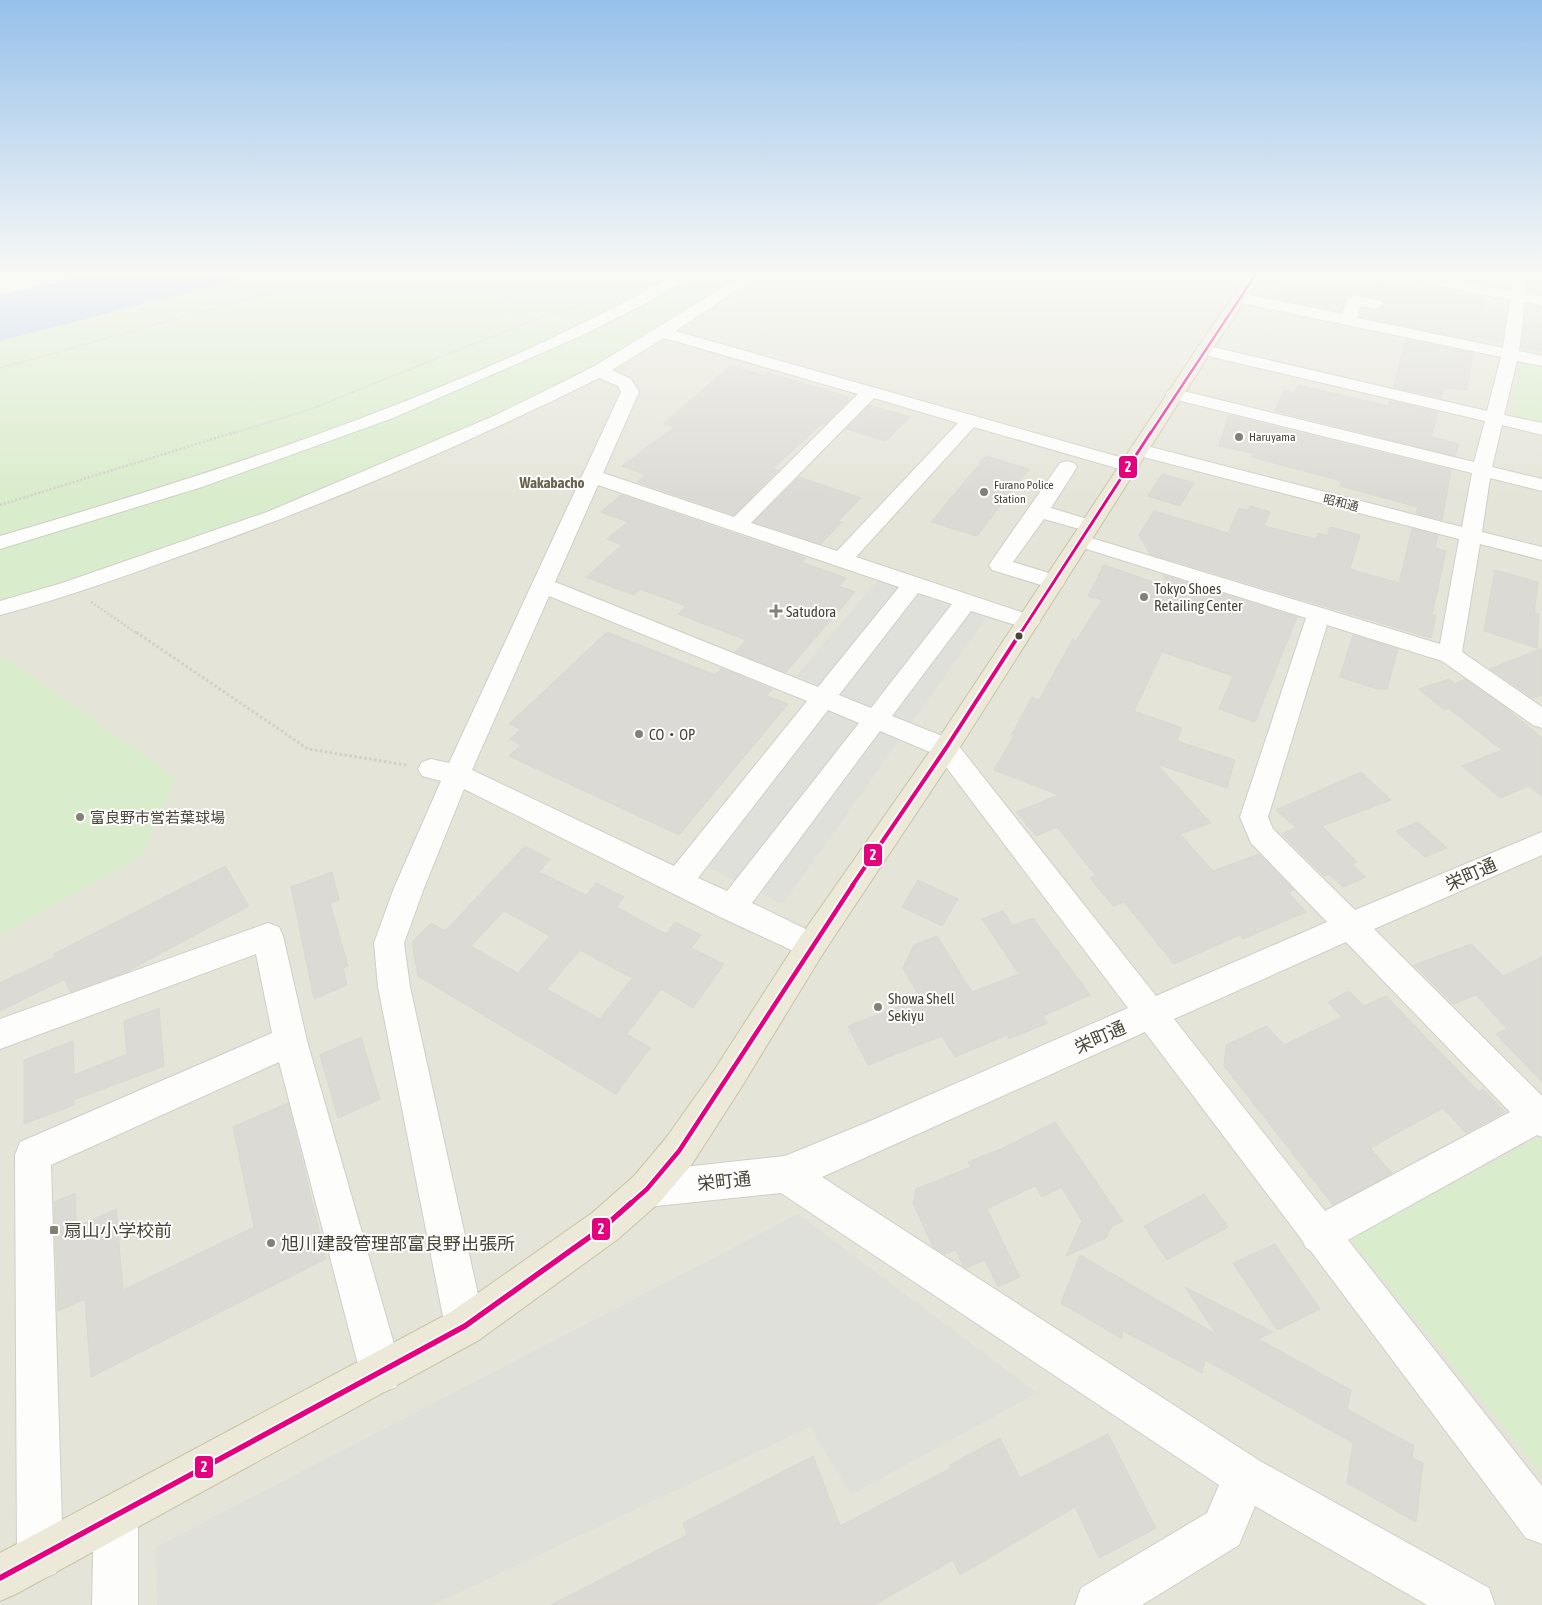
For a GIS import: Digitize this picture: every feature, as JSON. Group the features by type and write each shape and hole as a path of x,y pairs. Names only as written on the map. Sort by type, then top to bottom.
{"highway":[{"path":"0,1578 465,1326 605,1226 647,1189 679,1151 722,1088 811,946 946,748 1204,350"}],"street":[{"path":"0,543 103,513 351,429 540,349"},
{"path":"0,608 76,592 274,516 502,419 599,371 634,349"},
{"name":"昭和通","path":"720,349 970,420 1472,536 1542,554"},
{"path":"1486,349 1542,361"},
{"path":"1450,655 1482,470 1511,349"},
{"path":"1204,350 1542,429"},
{"path":"465,1326 394,988 389,943 409,888 444,772 542,586 630,392 625,383 599,371"},
{"path":"738,524 870,392"},
{"path":"1176,394 1542,485"},
{"path":"842,559 970,420"},
{"path":"1054,582 1000,565 1039,511 1066,468"},
{"path":"591,476 1028,622"},
{"path":"1039,511 1085,534 1319,615 1450,655 1542,719"},
{"path":"678,882 914,583"},
{"path":"542,586 946,748 1319,1235 1542,1522"},
{"path":"731,908 966,601"},
{"path":"1319,615 1254,817 1261,835 1540,1118 1319,1235"},
{"path":"444,772 811,946"},
{"name":"栄町通","path":"647,1189 785,1174 881,1134 1542,843"},
{"path":"0,1034 268,936 290,1041 381,1372"},
{"path":"40,1557 33,1155 290,1041"},
{"path":"785,1174 1245,1476 1472,1605"},
{"path":"1098,1605 1223,1529 1245,1476"},
{"path":"115,1605 116,1516"}],"path":[{"path":"0,368 68,349"},
{"path":"0,505 311,410 462,349"},
{"path":"76,592 308,749 444,772"}],"shaded area":[{"path":"586,349 1542,349 1542,1605 0,1605 0,608"},
{"path":"878,580 986,618 783,904 703,865 840,694 796,676"},
{"path":"798,1214 1037,1393 851,1495 810,1427 433,1605 157,1605 156,1547"}],"green space":[{"path":"0,349 635,349 599,371 274,516 0,608"},
{"path":"1522,361 1542,365 1542,422 1512,416"},
{"name":"富良野市営若葉球場","path":"0,658 9,660 176,778 142,856 0,935"},
{"path":"1539,1137 1542,1140 1542,1474 1350,1239"}],"building":[{"path":"1403,349 1453,349 1473,353 1467,390 1444,388 1441,398 1393,387"},
{"path":"730,366 765,376 768,373 849,397 847,399 849,400 825,424 823,423 773,468 778,470 734,515 637,482 646,475 622,466 674,427 663,424"},
{"path":"1298,385 1388,406 1390,401 1438,412 1431,437 1459,444 1455,456 1275,411 1284,390 1294,393"},
{"path":"869,405 910,417 886,441 846,429"},
{"path":"1229,415 1451,470 1442,520 1416,513 1418,507 1340,486 1342,481 1251,457 1253,453 1219,446"},
{"name":"Furano Police Station","path":"986,456 1029,469 977,536 931,522"},
{"path":"1162,474 1194,483 1180,506 1148,496"},
{"path":"799,477 861,498 838,521 842,522 821,544 754,522"},
{"path":"621,495 806,558 801,562 846,578 839,586 855,592 786,672 735,652 746,640 678,614 686,606 640,589 634,595 586,577 622,545 607,539 628,522 601,512"},
{"path":"1250,506 1270,512 1264,526 1316,539 1318,533 1327,536 1330,527 1360,535 1350,569 1399,583 1412,529 1438,535 1435,548 1446,551 1432,614 1436,616 1431,638 1150,554 1139,535 1154,511 1228,533 1239,508 1248,510"},
{"path":"1104,565 1171,588 1163,575 1297,617 1255,722 1219,709 1233,676 1162,652 1134,711 1182,728 1177,741 1235,760 1227,788 1157,764 1211,823 1180,834 1213,871 1259,854 1294,890 1288,892 1306,912 1243,939 1240,935 1174,964 1124,902 1113,906 1090,878 1096,876 1057,827 1036,836 1016,812 1059,795 994,770 1014,735 1012,734 1032,697 1039,700 1073,639 1076,641 1102,600 1088,596"},
{"path":"1495,570 1538,582 1534,613 1539,614 1537,648 1484,631"},
{"name":"CO・OP","path":"607,632 715,675 721,668 772,689 767,696 788,704 679,835 509,756 521,745 510,739 521,729 509,724"},
{"path":"1353,635 1398,649 1387,689 1377,689 1340,677"},
{"path":"1542,648 1542,695 1533,698 1490,669"},
{"path":"1449,679 1455,684 1465,679 1506,708 1542,738 1542,796 1529,786 1500,798 1462,766 1502,750 1448,708 1444,710 1419,689"},
{"path":"1361,772 1391,800 1322,826 1357,862 1352,864 1366,877 1343,887 1329,874 1324,876 1282,834 1296,828 1276,810"},
{"path":"1418,822 1447,848 1425,857 1396,831"},
{"path":"525,846 550,859 539,872 586,895 596,883 624,897 616,907 666,934 675,922 701,935 691,948 724,964 693,1008 661,989 627,1034 650,1048 616,1094 418,976 412,942 431,923 445,931","holes":["504,911 550,936 518,973 471,946","580,950 632,978 600,1019 547,989"]},
{"path":"225,866 249,906 126,972 70,992 65,979 0,1011 0,983 55,957 54,954"},
{"path":"332,872 339,900 330,903 348,966 343,968 347,985 314,999 291,887"},
{"path":"918,880 958,899 942,926 902,907"},
{"path":"1003,911 1013,925 1033,918 1090,995 1043,1016 1048,1023 1009,1039 1007,1035 955,1057 942,1036 868,1065 848,1026 920,998 903,968 914,945 937,936 972,992 1019,974 982,919"},
{"path":"1471,944 1503,976 1542,957 1542,1082 1496,1034 1507,1029 1476,995 1453,1004 1414,965"},
{"path":"1349,991 1364,1006 1386,996 1479,1092 1483,1089 1505,1112 1466,1133 1443,1108 1370,1148 1392,1173 1333,1205 1224,1066 1226,1045 1267,1026 1284,1045 1342,1017 1328,1002"},
{"path":"159,1008 164,1066 74,1100 74,1105 24,1124 24,1060 73,1041 74,1075 127,1054 124,1021"},
{"path":"361,1037 380,1099 338,1118 320,1055"},
{"name":"旭川建設管理部富良野出張所","path":"288,1103 326,1259 91,1377 85,1299 58,1311 54,1202 75,1193 76,1227 116,1209 123,1290 254,1227 233,1127"},
{"path":"1055,1122 1123,1221 1111,1227 1106,1238 1066,1256 1082,1221 1061,1187 1042,1197 1035,1186 987,1209 1020,1277 998,1287 985,1260 966,1268 963,1266 956,1250 945,1254 933,1247 913,1203 916,1189 971,1167 968,1162 1001,1149"},
{"path":"1204,1194 1228,1227 1167,1260 1144,1226"},
{"path":"1275,1244 1320,1309 1277,1330 1233,1263"},
{"path":"1080,1255 1216,1334 1185,1287 1273,1332 1258,1339 1351,1390 1347,1409 1414,1446 1412,1458 1423,1463 1416,1522 1347,1483 1353,1443 1205,1360 1202,1373 1123,1331 1121,1338 1061,1303"},
{"path":"1108,1434 1156,1528 1099,1558 1075,1507 960,1575 953,1560 874,1605 551,1605 687,1535 683,1523 813,1456 840,1526 951,1468 950,1465 1000,1438 1020,1478"}],"transit line":[{"name":"2","path":"0,1578 465,1326 605,1226 647,1189 679,1151 727,1080 811,946 946,748 1205,349"}],"place":[{"name":"Haruyama","path":"1239,437"},
{"name":"Furano Police Station","path":"984,492"},
{"name":"Tokyo Shoes Retailing Center","path":"1144,597"},
{"name":"Satudora","path":"776,611"},
{"name":"CO・OP","path":"639,734"},
{"name":"富良野市営若葉球場","path":"80,817"},
{"name":"Showa Shell Sekiyu","path":"878,1007"},
{"name":"扇山小学校前","path":"54,1230"},
{"name":"旭川建設管理部富良野出張所","path":"271,1243"}],"district":[{"name":"Wakabacho","path":"552,482"}]}
